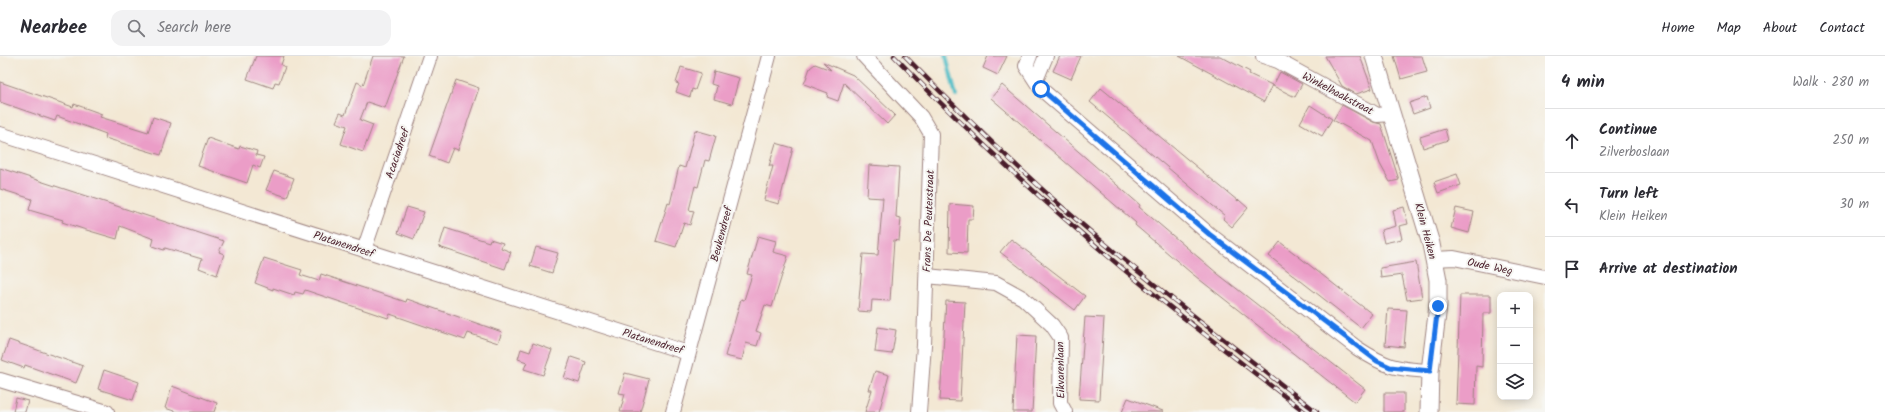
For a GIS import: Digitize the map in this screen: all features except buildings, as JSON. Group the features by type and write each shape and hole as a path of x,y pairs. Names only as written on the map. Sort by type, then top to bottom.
{"street":[{"name":"Acaciadreef","path":"364,250 430,56"},
{"name":"Beukendreef","path":"673,412 769,56"},
{"name":"Frans De Peuterstraat","path":"864,56 921,117 931,134 927,276 919,412"},
{"path":"1030,56 1026,66 1041,89 1209,234 1357,348 1377,361 1390,367 1430,371"},
{"path":"1036,80 1046,56"},
{"name":"Winkelhaakstraat","path":"1263,56 1278,61 1377,115 1392,114"},
{"name":"Klein Heiken","path":"1374,56 1434,259 1438,280 1438,306 1430,371 1428,412"},
{"name":"Platanendreef","path":"0,134 688,352"},
{"name":"Oude Weg","path":"1434,259 1454,258 1545,277"},
{"name":"Eikvarenlaan","path":"927,276 996,283 1023,298 1052,325 1060,338 1060,403 1065,412"},
{"path":"0,380 106,412"}],"waterway":[{"path":"946,56 956,96"}],"railway":[{"path":"894,56 987,148 1083,235 1169,306 1305,412"},
{"path":"905,56 982,133 1093,234 1220,337 1317,412"}],"route":[{"path":"1041,89 1209,234 1357,348 1377,361 1390,367 1430,371 1438,306"}]}
